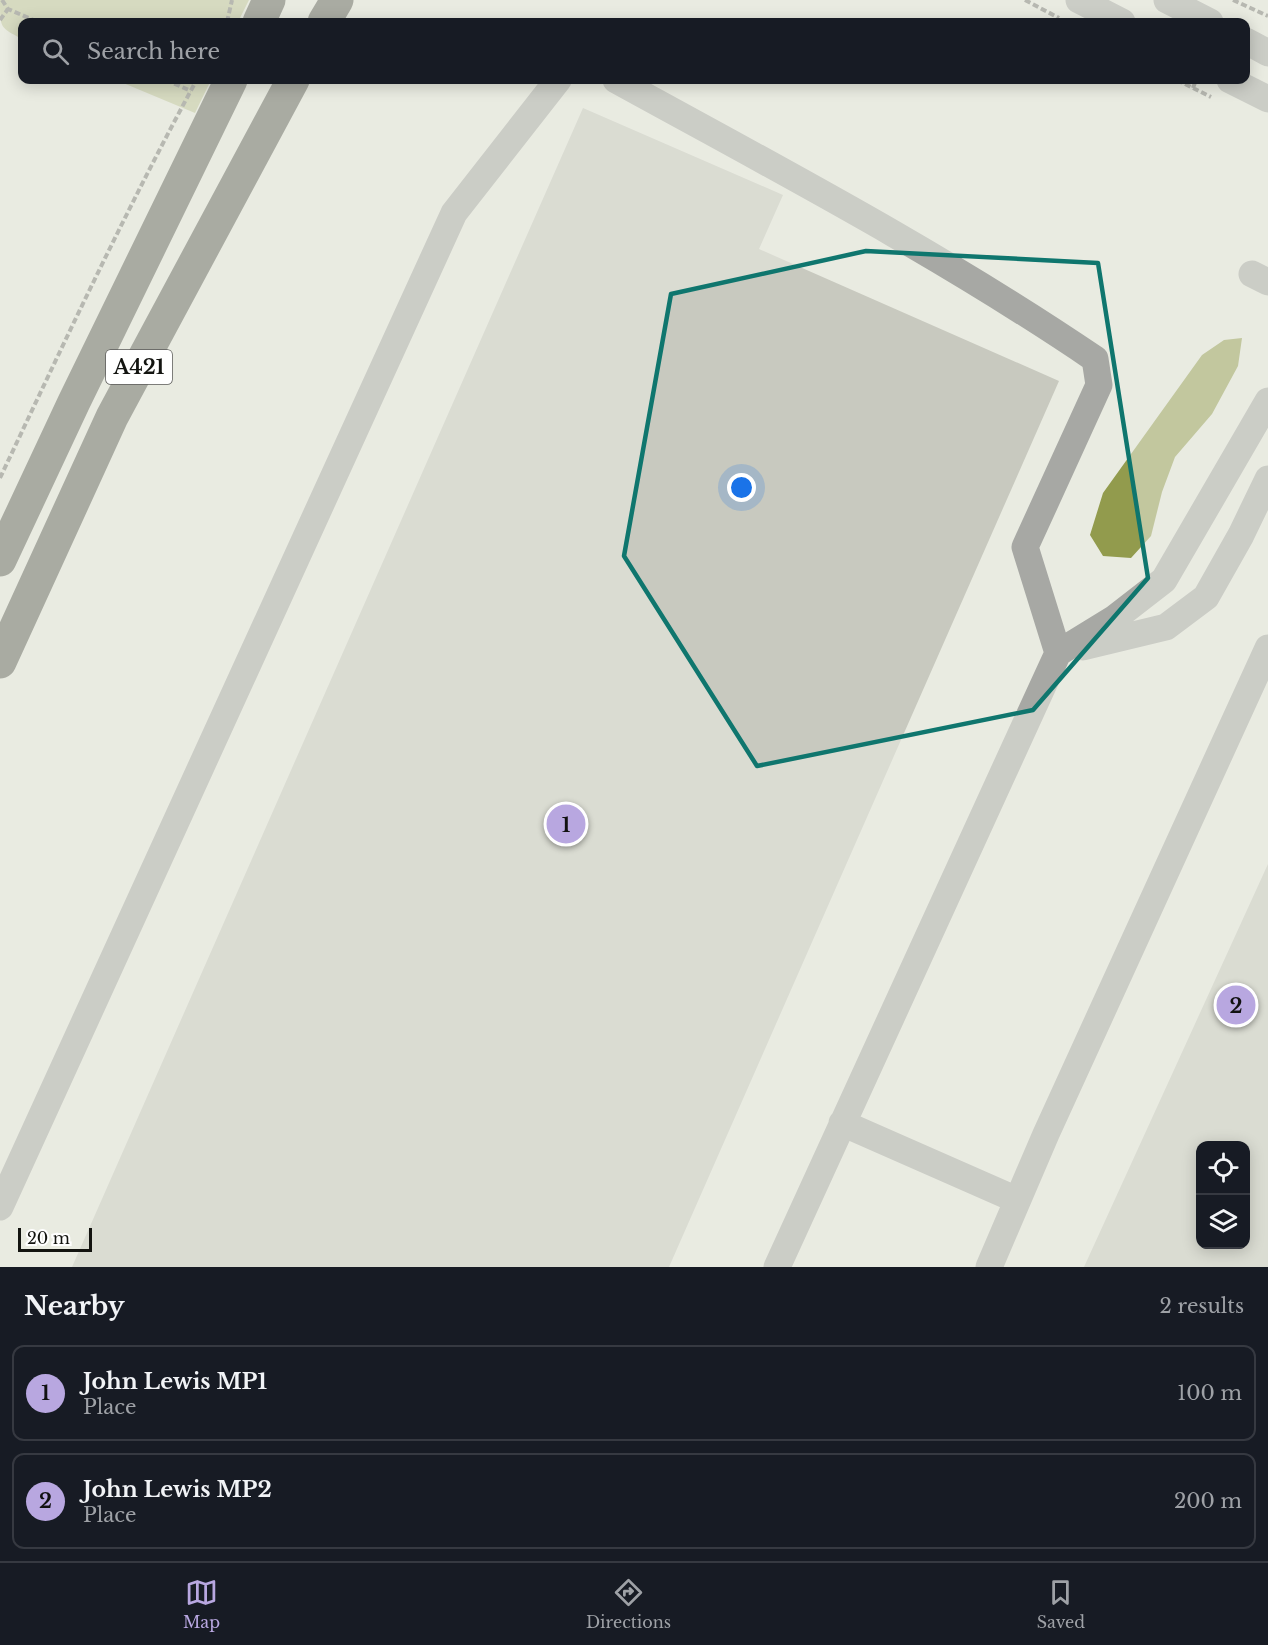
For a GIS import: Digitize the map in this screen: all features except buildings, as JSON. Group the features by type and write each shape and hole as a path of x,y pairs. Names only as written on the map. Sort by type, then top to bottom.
{"highway":[{"path":"261,18 270,0"},
{"path":"326,18 337,0"},
{"name":"A421","path":"0,560 74,402 229,84"},
{"name":"A421","path":"0,662 112,417 291,84"}],"street":[{"path":"1079,0 1114,18"},
{"path":"1167,0 1202,18"},
{"path":"0,1207 454,213 555,84"},
{"path":"623,84 857,212 1022,309 1095,359 1100,385 1025,547 1058,653"},
{"path":"1238,84 1268,99"},
{"path":"777,1267 1058,653 1115,618 1164,580 1268,401"},
{"path":"1058,653 1166,627 1206,597 1268,479"},
{"path":"989,1267 1017,1200 1268,648"},
{"path":"842,1123 1017,1200"}],"path":[{"path":"2,0 8,9 29,18"},
{"path":"228,18 232,0"},
{"path":"1025,0 1060,18"},
{"path":"1233,0 1268,16"},
{"path":"0,20 8,9"},
{"path":"175,84 191,91"},
{"path":"0,478 86,296 155,157 195,84"},
{"path":"1193,88 1195,84"}],"highlighted area":[{"path":"866,251 1098,263 1148,578 1033,710 757,766 624,556 671,294"}],"shaded area":[{"path":"0,0 249,0 240,18 18,18 18,37 5,29 0,17"},
{"path":"126,84 209,84 195,113"},
{"path":"1242,338 1238,366 1212,414 1175,457 1162,492 1151,536 1131,558 1103,556 1090,535 1103,493 1202,355 1224,340"}],"place":[{"name":"John Lewis MP1","path":"566,824"},
{"name":"John Lewis MP2","path":"1236,1005"}]}
